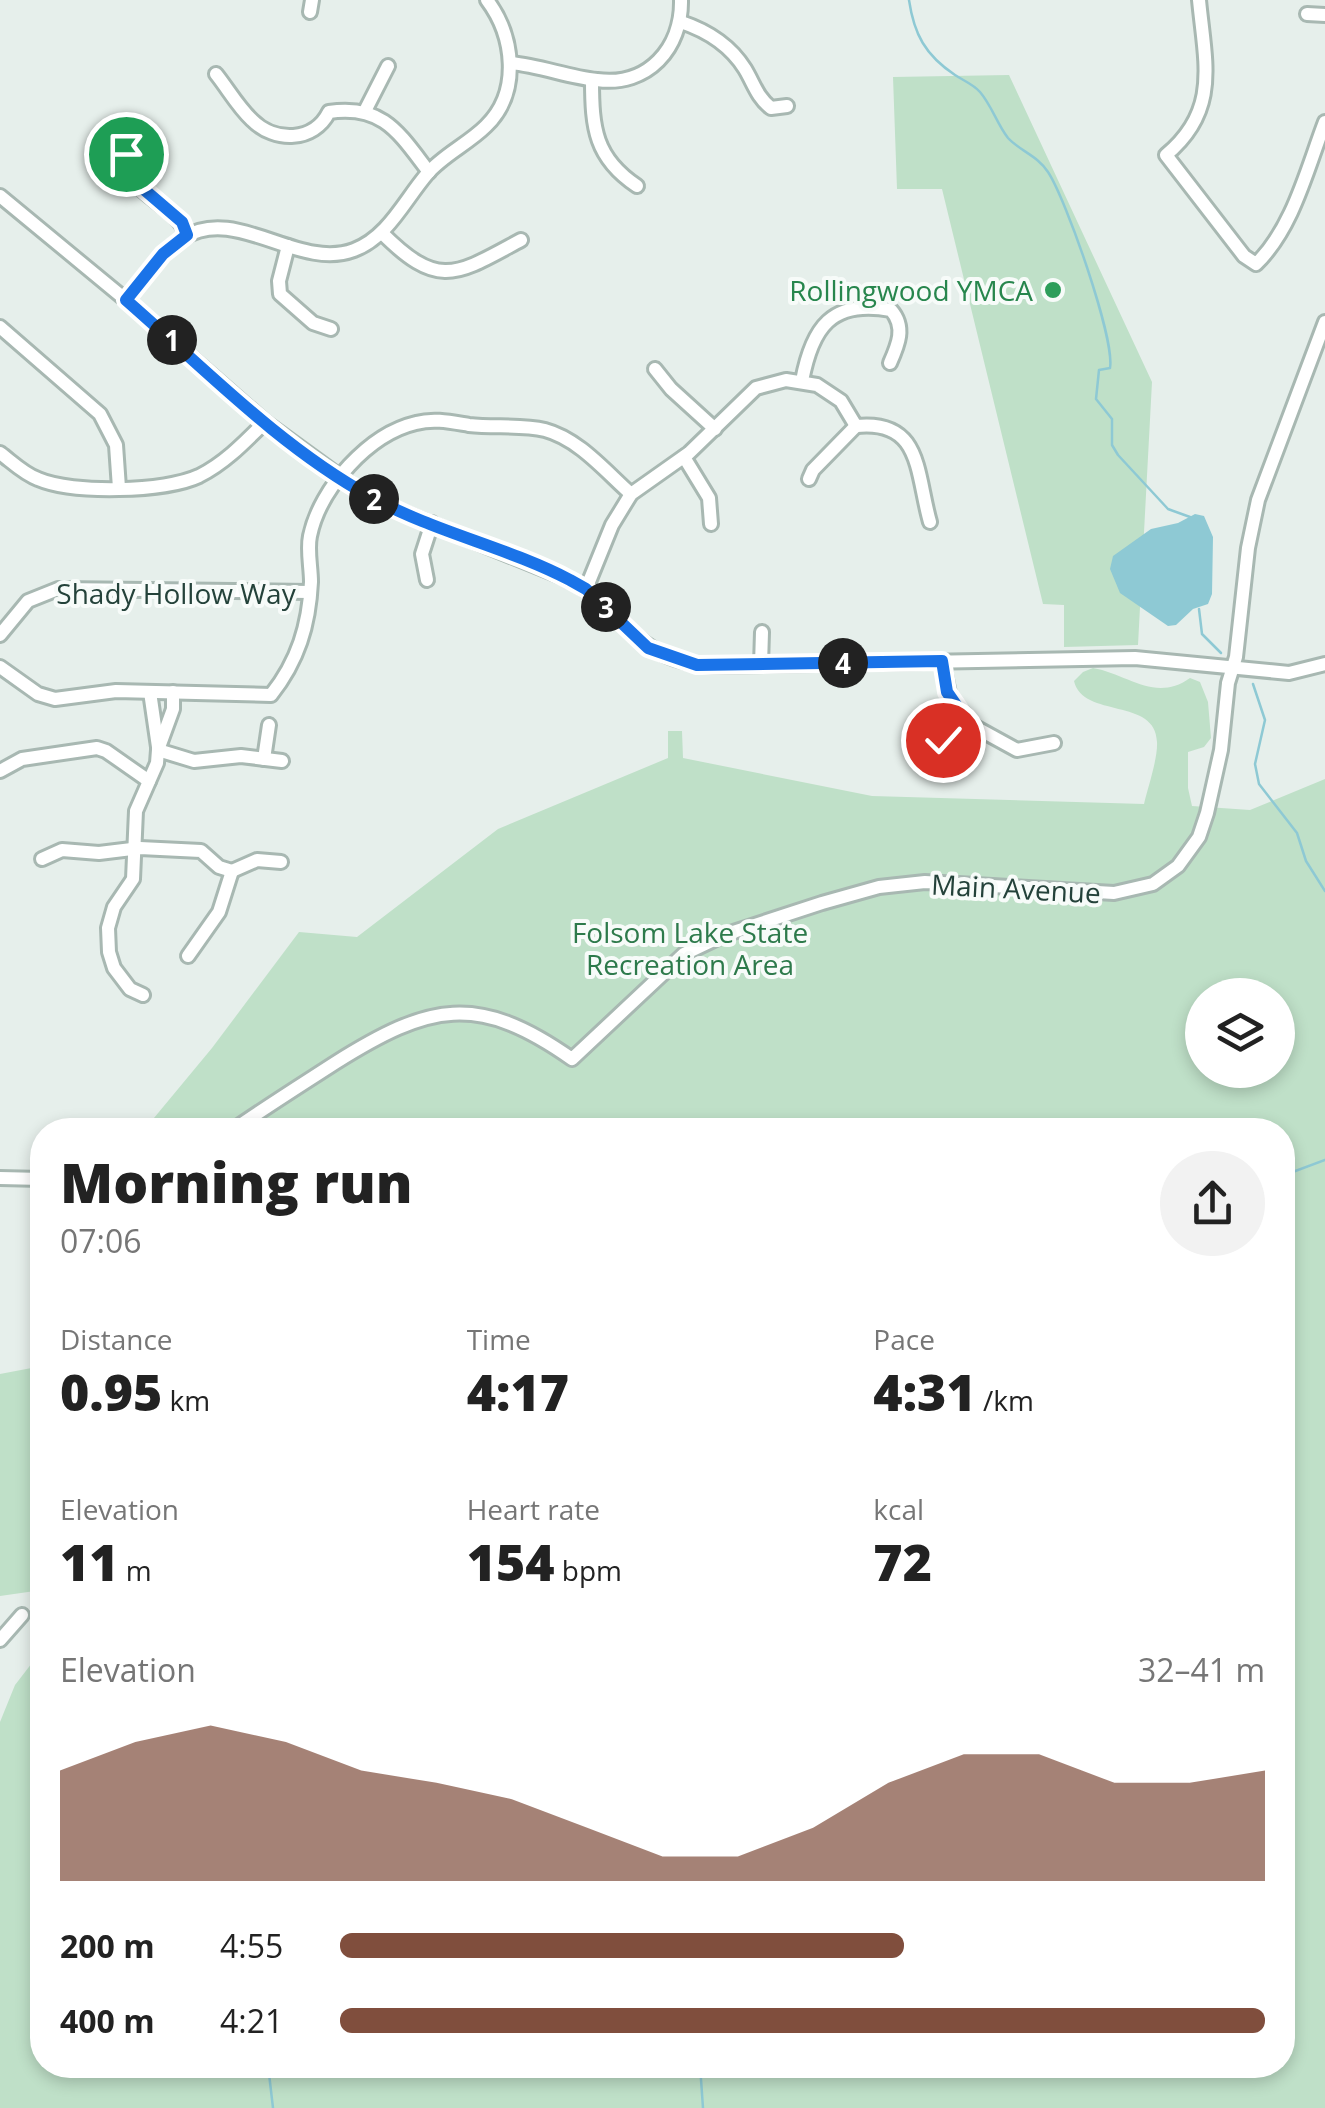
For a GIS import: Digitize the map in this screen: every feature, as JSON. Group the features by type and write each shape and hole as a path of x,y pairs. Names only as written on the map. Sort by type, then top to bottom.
{"street":[{"path":"126,300 163,254 187,235 230,230 319,254 357,248 382,233 429,172 492,120 500,108 511,63 505,34 487,0"},
{"path":"511,63 592,80 622,80 651,68 669,50 681,22 681,0"},
{"path":"1200,0 1206,77 1204,104 1189,133 1166,155 1244,256 1256,264 1268,252 1294,204 1325,122"},
{"path":"1307,14 1325,15"},
{"path":"681,22 699,28 730,48 748,72 760,100 772,108 788,106"},
{"path":"365,111 388,66"},
{"path":"216,74 252,120 277,134 304,135 323,123 329,112 365,111 394,128 429,172"},
{"path":"592,80 596,136 616,172 636,186"},
{"path":"117,133 130,175 182,222 187,235"},
{"path":"0,196 265,422 341,478 385,505 549,569 586,589 633,636 660,654 697,665 1135,658 1289,673 1325,664"},
{"path":"382,233 404,255 444,272 467,269 521,240"},
{"path":"288,246 278,281 280,294 313,323 330,329"},
{"path":"802,381 813,337 824,323 868,308 891,310 899,324 900,338 890,363"},
{"name":"Main Avenue","path":"251,1118 378,1036 410,1021 439,1014 458,1012 500,1018 527,1029 572,1059 684,954 724,934 879,887 925,882 1114,893 1160,880 1192,848 1208,813 1236,658 1248,548 1258,500 1325,322"},
{"path":"0,328 100,414 116,445 118,488"},
{"path":"655,369 715,429"},
{"path":"586,589 612,525 631,494 684,457 756,388 786,380 818,385 836,397 856,426"},
{"path":"0,452 42,481 66,486 156,488 187,481 230,456 265,422"},
{"path":"0,667 38,694 70,699 116,691 271,695 302,642 310,612 310,536 322,506 341,478 387,432 416,422 545,430 566,439 631,494"},
{"path":"809,479 856,426 873,424 895,430 908,442 930,522"},
{"path":"684,457 709,498 711,524"},
{"path":"428,580 422,554 432,523"},
{"name":"Shady Hollow Way","path":"0,634 28,602 58,589 310,592"},
{"path":"761,665 762,632"},
{"path":"942,661 947,692 965,718 982,732 1017,750 1054,743"},
{"path":"143,995 124,983 112,963 108,944 114,907 132,879 136,811 158,763 150,692"},
{"path":"158,750 173,709 174,692"},
{"path":"943,740 965,718"},
{"path":"264,760 269,725"},
{"path":"0,771 22,760 97,748 149,781"},
{"path":"158,750 194,761 242,756 282,761"},
{"path":"42,858 62,850 98,854 140,848 201,850 219,867 232,871 258,860 280,862"},
{"path":"188,956 219,912 232,871"},
{"path":"0,1178 30,1179"},
{"path":"0,1640 22,1615"}],"green space":[{"path":"1009,75 1152,382 1138,645 1064,647 1064,605 1043,604 942,189 897,189 893,77"},
{"name":"Folsom Lake State Recreation Area","path":"1093,668 1153,687 1165,688 1190,678 1200,682 1208,702 1211,738 1204,747 1188,752 1192,806 1250,810 1325,779 1325,2108 0,2108 0,1722 15,1685 30,1666 30,2078 1295,2078 1295,1118 154,1118 299,932 357,937 498,829 668,758 668,731 682,731 683,758 872,796 1144,804 1157,749 1154,728 1133,713 1080,693 1074,681"},
{"path":"30,1368 30,1592 0,1596 0,1374"}],"water":[{"path":"1195,514 1204,516 1213,537 1212,594 1208,604 1168,626 1120,593 1110,569 1113,556 1151,529 1178,523"}],"waterway":[{"path":"909,0 914,23 929,51 977,89 1008,138 1048,172 1077,238 1105,329 1110,368 1099,370 1096,399 1112,419 1112,445 1168,509 1190,517"},
{"path":"1199,609 1202,634 1221,653"},
{"path":"1253,684 1265,720 1255,764 1259,784 1297,833 1306,861 1325,891"},
{"path":"1295,1171 1325,1160"},
{"path":"270,2078 273,2108"},
{"path":"701,2078 703,2108"}],"place":[{"name":"Rollingwood YMCA","path":"1053,290"}],"route":[{"path":"126,154 133,180 182,222 187,235 163,254 126,300 265,422 328,469 397,510 570,580 586,589 648,648 672,658 712,666 942,661 947,692 965,718 943,740"}]}
